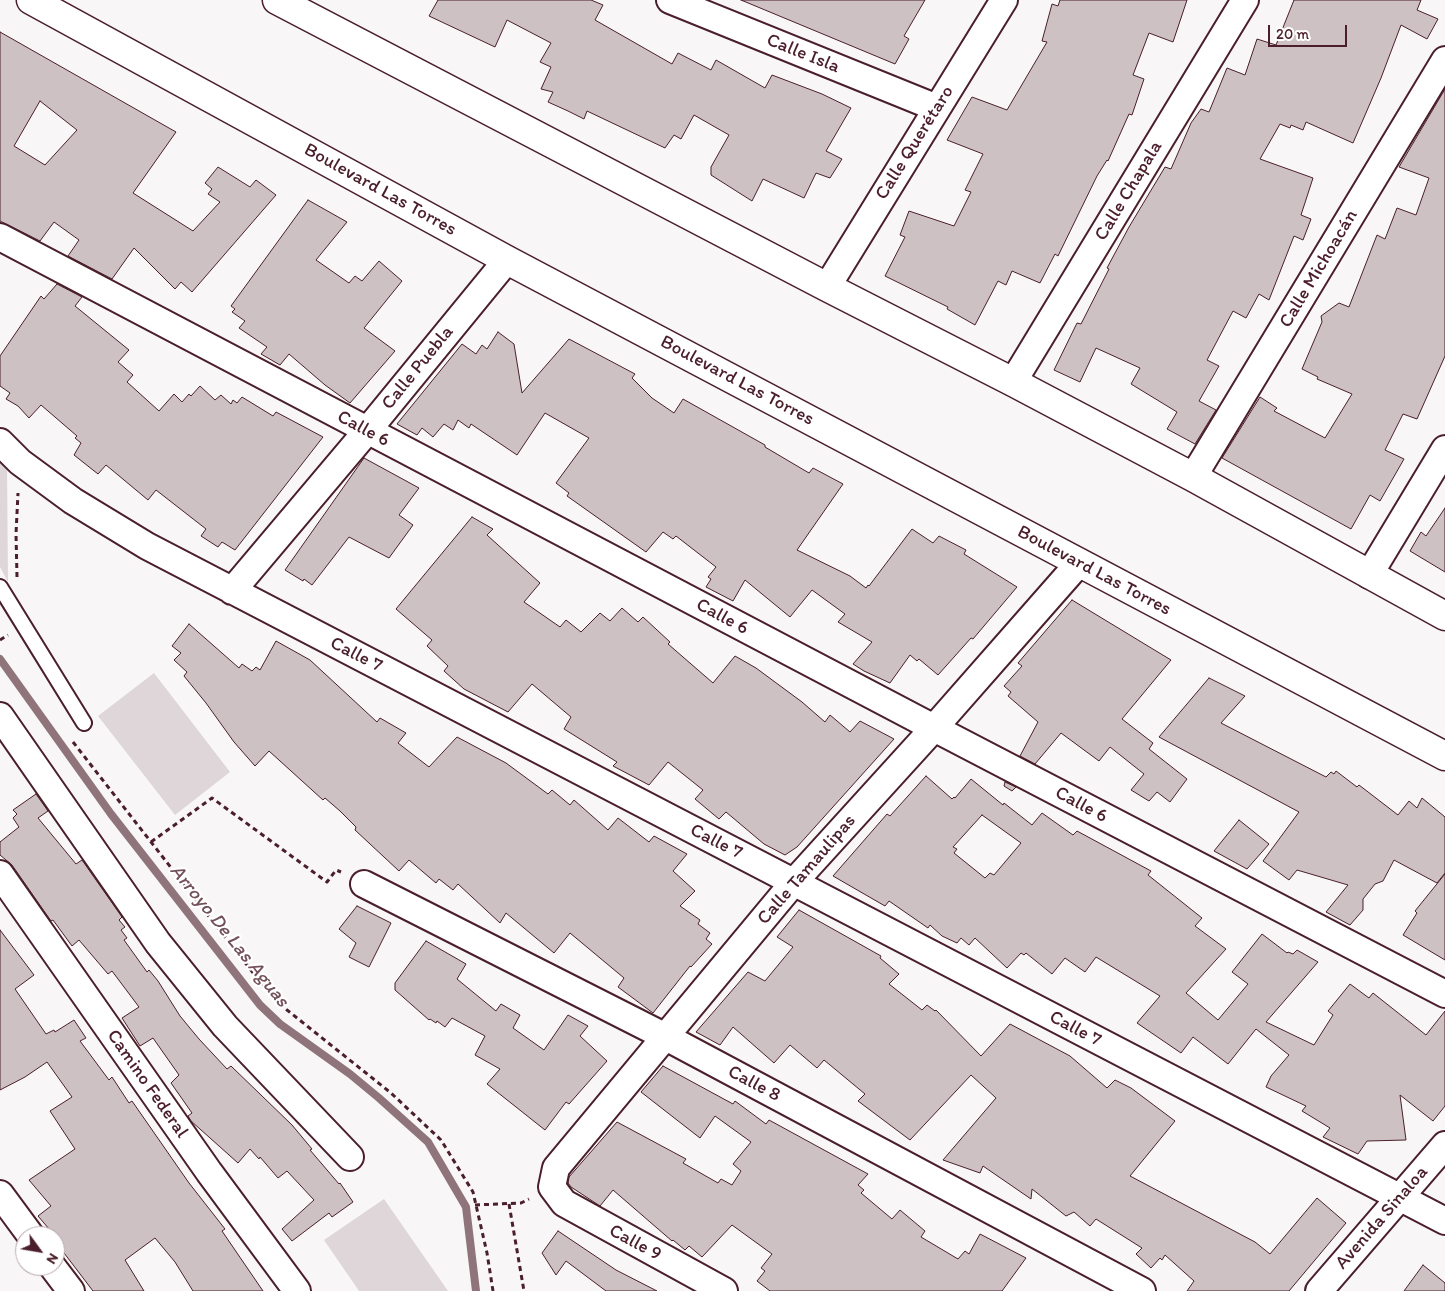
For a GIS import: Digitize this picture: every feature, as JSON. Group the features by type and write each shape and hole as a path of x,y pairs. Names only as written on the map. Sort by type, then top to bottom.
{"main road":[{"name":"Boulevard Las Torres","path":"32,0 507,260 1445,756"},
{"path":"277,0 1013,382 1193,477 1445,616"}],"street":[{"name":"Calle Isla","path":"670,0 937,108"},
{"name":"Calle Querétaro","path":"827,287 1004,0"},
{"name":"Calle Chapala","path":"1013,382 1245,0"},
{"name":"Calle Michoacán","path":"1193,477 1445,60"},
{"name":"Calle 6","path":"0,236 934,728 1445,994"},
{"name":"Calle Puebla","path":"232,590 507,260"},
{"name":"Calle 7","path":"0,442 20,462 73,501 147,546 1445,1221"},
{"path":"1369,575 1445,449"},
{"name":"Calle Tamaulipas","path":"552,1187 556,1168 794,882 934,728 1079,563"},
{"path":"0,716 158,943 225,1026 350,1157"},
{"name":"Camino Federal","path":"0,874 209,1172 297,1291"},
{"name":"Calle 8","path":"364,884 664,1036 1142,1291"},
{"name":"Avenida Sinaloa","path":"1319,1291 1445,1145"},
{"name":"Calle 9","path":"552,1187 564,1204 724,1291"},
{"path":"0,1194 23,1226"},
{"path":"60,1276 71,1291"}],"lane":[{"path":"0,586 84,723"}],"path":[{"path":"20,462 16,534 17,576 20,585"},
{"path":"70,738 261,982 287,1010 391,1093 442,1140 473,1192 487,1253 493,1291"},
{"path":"151,842 212,798 327,882 336,870 364,884"},
{"path":"476,1206 522,1203 552,1187"},
{"path":"509,1204 524,1291"}],"shaded area":[{"path":"0,463 7,470 8,582 0,567"},
{"path":"154,673 230,772 175,815 98,716"},
{"path":"384,1199 448,1291 359,1291 324,1240"}],"building":[{"path":"438,0 591,0 603,5 595,20 672,64 678,53 711,70 716,60 765,88 772,75 822,94 851,108 826,151 842,159 830,178 816,173 804,198 763,179 752,201 711,175 711,167 729,135 694,115 681,139 674,135 665,148 587,111 584,119 548,102 553,92 541,89 551,67 540,62 551,43 507,20 495,47 429,16"},
{"path":"741,0 925,0 904,36 909,39 895,64"},
{"path":"1060,0 1187,0 1173,42 1149,33 1133,75 1144,79 1132,115 1129,114 1108,161 1097,176 1058,256 1055,254 1040,283 1012,271 1006,285 998,281 975,325 947,309 948,307 885,276 905,237 900,235 909,211 954,226 971,192 965,190 983,154 947,140 972,97 1007,110 1047,42 1042,41 1052,4 1058,6"},
{"path":"1294,0 1421,0 1417,10 1438,19 1427,39 1401,25 1353,143 1306,122 1303,130 1291,125 1290,128 1280,124 1260,159 1313,178 1301,215 1311,219 1303,240 1294,236 1269,300 1259,294 1246,318 1233,311 1207,360 1219,366 1199,401 1216,410 1195,444 1167,429 1177,412 1131,384 1140,368 1096,348 1080,382 1054,370 1077,323 1081,324 1109,269 1107,268 1129,227 1165,167 1171,169 1191,123 1201,109 1209,112 1227,68 1245,75 1257,39 1276,45"},
{"path":"0,32 176,132 133,193 193,231 220,202 208,194 212,189 205,183 218,167 250,187 256,180 276,195 192,292 181,282 175,289 134,248 112,279 68,256 79,240 54,222 40,241 0,221","holes":["40,101 77,130 45,165 14,146"]},
{"path":"1445,89 1445,356 1417,419 1403,414 1385,450 1404,459 1380,501 1370,495 1351,529 1222,458 1260,397 1277,408 1274,411 1325,438 1352,394 1317,379 1318,377 1302,369 1322,322 1321,316 1339,303 1349,307 1377,235 1385,239 1397,208 1416,215 1429,178 1399,167"},
{"path":"308,200 347,222 316,260 349,283 355,276 362,281 379,261 402,281 364,328 395,351 350,403 325,385 289,354 280,365 261,354 267,347 239,328 245,321 232,312 235,309 231,306"},
{"path":"57,284 82,297 75,306 129,350 118,362 133,375 127,382 159,411 174,394 182,402 200,386 215,400 221,395 231,404 233,400 237,403 242,397 273,416 276,412 323,437 235,550 222,542 218,547 201,536 206,529 156,490 148,500 106,465 98,474 74,455 81,443 75,438 77,436 41,405 29,418 18,406 6,399 10,393 0,386 0,356 41,296 44,299"},
{"path":"498,332 514,344 522,393 569,339 635,374 632,378 652,398 674,413 683,399 765,445 765,447 809,473 813,468 843,484 797,550 850,576 866,588 912,529 933,543 939,536 966,550 964,554 1017,587 973,639 971,638 938,675 919,659 917,661 910,655 890,683 864,671 853,664 872,642 838,622 845,614 812,590 790,617 745,580 733,601 706,587 711,579 708,577 716,567 676,536 673,539 663,532 646,552 567,496 569,493 556,483 589,438 545,413 517,455 471,424 469,428 458,420 453,430 444,424 433,437 422,428 417,435 397,424 462,344 476,354 482,345 487,349"},
{"path":"364,458 419,488 399,515 413,525 389,558 349,537 312,585 304,579 303,581 285,570"},
{"path":"1445,508 1445,572 1410,551 1421,532 1426,536"},
{"path":"472,517 493,529 487,535 540,583 524,602 560,627 566,620 581,632 600,613 610,621 622,608 638,622 643,617 670,642 668,644 713,683 735,656 756,668 802,702 825,722 830,715 850,732 860,721 894,739 797,847 785,855 764,844 726,812 719,819 695,799 703,790 668,762 649,785 613,766 617,762 564,729 571,717 532,684 508,712 464,689 444,671 448,666 427,646 432,640 396,609"},
{"path":"1072,600 1171,660 1122,719 1153,743 1149,749 1187,779 1170,802 1157,792 1149,801 1131,790 1144,774 1110,747 1099,761 1061,733 1035,764 1020,756 1038,722 1008,696 1011,692 1004,686 1022,666 1018,663"},
{"path":"189,624 239,668 242,664 252,671 256,667 260,670 276,641 310,660 377,722 380,718 406,733 398,743 429,767 457,737 506,763 548,794 552,790 570,805 574,800 608,830 618,818 649,842 654,836 687,854 673,871 695,891 680,906 700,920 698,924 710,933 706,939 712,944 690,966 653,1013 618,987 624,978 570,933 554,953 506,913 500,923 458,884 453,890 439,879 436,883 409,860 399,871 355,830 356,827 340,811 325,798 323,800 269,751 255,766 234,742 184,676 187,672 174,660 181,653 172,646"},
{"path":"1209,678 1245,696 1221,723 1326,777 1331,772 1334,774 1336,771 1357,787 1359,785 1398,815 1409,801 1417,808 1422,798 1445,817 1445,873 1437,883 1394,860 1383,881 1375,884 1363,899 1363,910 1350,925 1326,912 1348,885 1297,870 1289,880 1263,861 1299,812 1159,737"},
{"path":"926,776 952,799 971,779 1032,825 1042,813 1073,835 1077,831 1151,871 1148,875 1202,918 1195,926 1226,949 1186,993 1218,1020 1248,984 1232,972 1262,934 1287,953 1293,954 1297,950 1318,962 1266,1022 1314,1045 1333,1015 1328,1011 1350,984 1369,998 1373,993 1426,1035 1445,1011 1445,1106 1433,1121 1400,1095 1406,1140 1367,1141 1358,1154 1323,1137 1330,1128 1302,1111 1306,1106 1266,1087 1271,1076 1289,1055 1256,1029 1228,1064 1193,1037 1181,1053 1137,1023 1160,996 1096,957 1085,972 1065,958 1052,974 1026,953 1024,955 1021,953 1007,968 975,938 969,945 961,938 957,943 942,936 930,925 928,928 889,901 885,906 833,876 887,814 890,816","holes":["982,815 1021,843 994,875 990,873 985,878 954,853 957,849 953,847"]},
{"path":"1005,782 1016,787 1012,791 1004,786"},
{"path":"36,794 48,811 38,818 76,864 82,860 122,917 119,920 125,927 121,930 127,938 124,940 147,972 149,970 158,981 180,1016 227,1069 231,1066 292,1125 312,1149 310,1150 340,1183 353,1202 332,1217 329,1213 292,1241 282,1229 314,1200 287,1171 278,1178 260,1157 259,1159 250,1149 238,1163 191,1121 188,1116 192,1113 171,1083 179,1075 153,1038 140,1046 122,1018 139,1007 112,971 108,974 79,940 72,946 53,920 51,921 12,865 0,855 0,842 19,827 13,818 17,814 13,810"},
{"path":"1239,820 1269,844 1247,869 1214,851"},
{"path":"1445,874 1445,960 1403,935 1417,913 1415,911"},
{"path":"357,906 391,923 369,967 349,957 356,943 339,929"},
{"path":"799,910 881,956 880,958 899,974 889,984 922,1010 927,1005 936,1010 981,1056 1010,1024 1070,1056 1107,1088 1115,1080 1131,1088 1175,1121 1130,1176 1255,1242 1270,1254 1317,1198 1346,1223 1289,1291 1187,1291 1194,1281 1165,1255 1162,1260 1160,1258 1151,1268 1136,1254 1142,1248 1096,1219 1090,1226 1074,1212 1066,1216 1032,1189 1031,1199 983,1166 980,1173 943,1160 996,1098 971,1075 910,1140 858,1101 865,1094 824,1060 817,1068 790,1045 774,1063 733,1027 720,1045 696,1032 748,972 765,981 793,947 777,937"},
{"path":"0,930 34,975 15,989 46,1034 54,1030 55,1032 74,1020 86,1038 80,1041 109,1080 112,1077 129,1103 132,1101 189,1183 225,1229 222,1231 263,1291 193,1291 175,1262 155,1238 125,1260 144,1291 93,1291 65,1254 65,1226 46,1226 38,1216 51,1206 29,1180 75,1149 50,1111 72,1097 47,1062 25,1077 0,1090"},
{"path":"426,941 466,964 457,979 496,1011 501,1004 520,1015 513,1028 544,1050 568,1015 588,1026 580,1036 607,1061 569,1104 566,1102 545,1130 487,1084 500,1069 475,1055 485,1036 452,1018 445,1027 437,1021 436,1023 429,1020 395,990 395,983"},
{"path":"663,1066 733,1104 735,1101 766,1124 769,1120 868,1174 858,1185 864,1190 861,1193 892,1219 900,1210 925,1231 921,1237 958,1259 965,1251 969,1254 980,1234 1026,1258 1002,1291 770,1291 757,1281 765,1271 761,1268 772,1254 732,1225 702,1257 689,1246 685,1250 672,1241 613,1190 600,1206 571,1187 568,1183 569,1177 617,1122 686,1159 683,1163 718,1183 721,1179 732,1185 741,1171 733,1164 751,1142 715,1116 700,1138 641,1092"},
{"path":"558,1231 616,1270 657,1291 606,1291 566,1261 556,1275 542,1253"},
{"path":"1423,1265 1445,1283 1445,1291 1404,1291"}],"waterway":[{"name":"Arroyo De Las Aguas","path":"0,659 111,814 260,1005 280,1024 350,1074 428,1142 466,1207 476,1291"}]}
